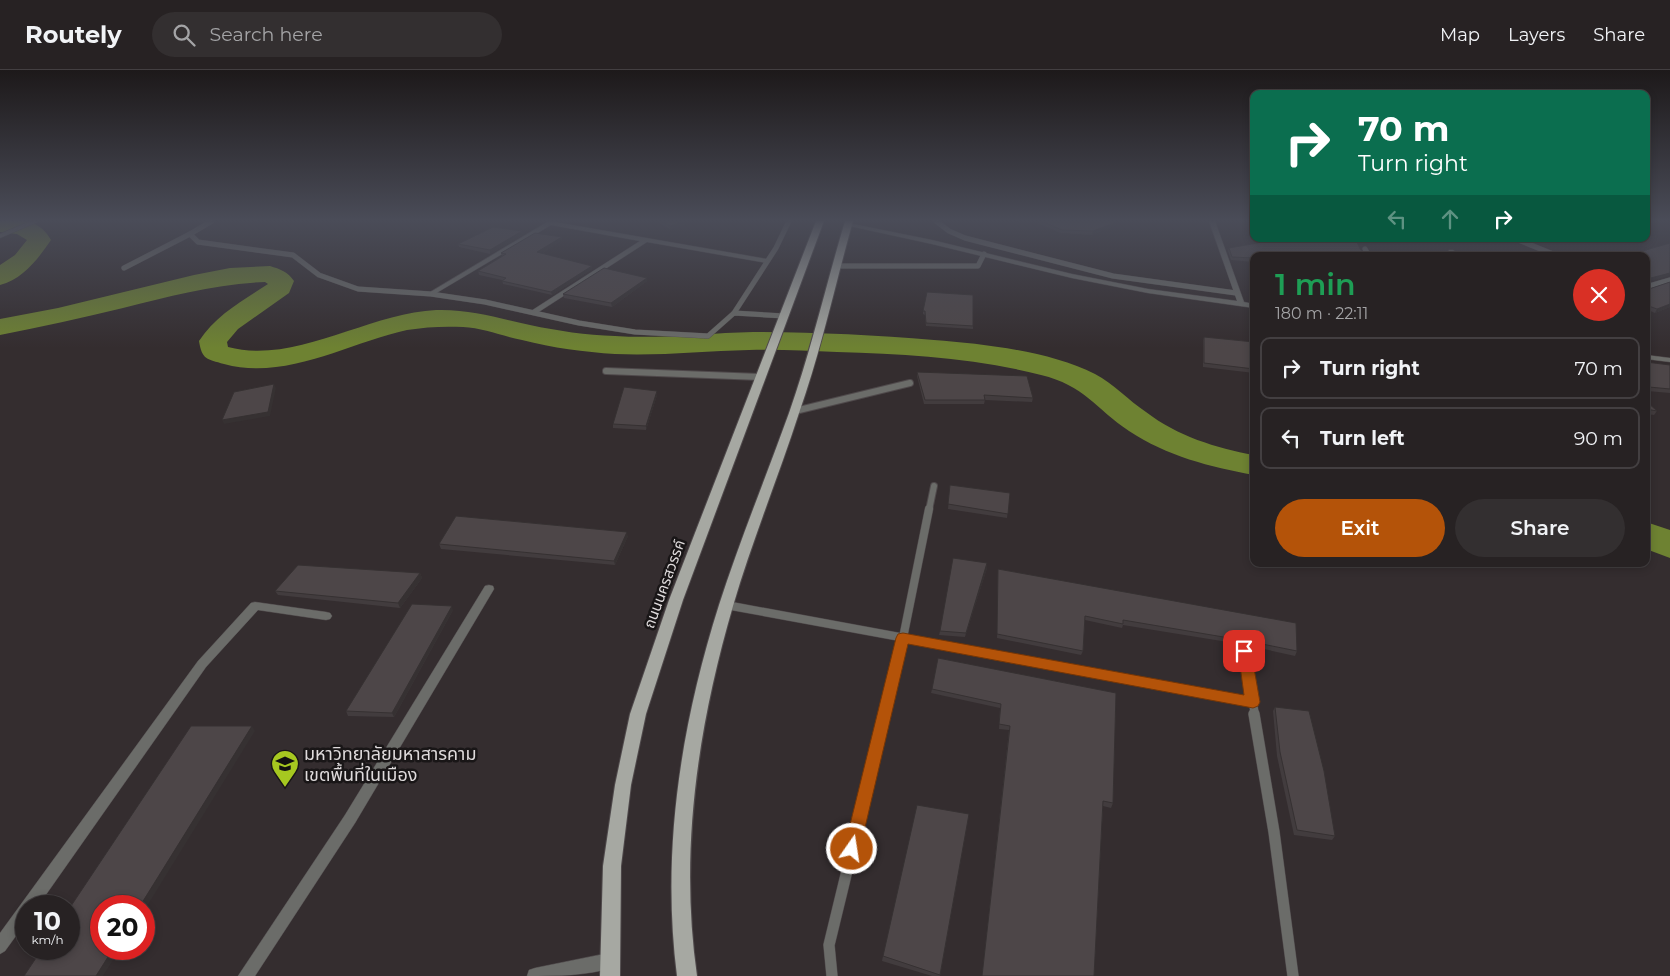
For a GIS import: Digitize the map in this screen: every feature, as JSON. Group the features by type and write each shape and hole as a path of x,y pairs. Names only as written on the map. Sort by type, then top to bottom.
{"main road":[{"name":"ถนนนครสวรรค์","path":"610,968 612,866 623,785 638,714 676,600 804,263"},
{"path":"688,976 683,946 680,860 686,784 697,717 726,605 795,411 837,266"}],"street":[{"path":"431,294 483,263"},
{"path":"534,313 610,263"},
{"path":"1022,263 1091,280 1148,291 1250,305"},
{"path":"1226,263 1241,304"},
{"path":"1650,358 1670,360"},
{"path":"246,976 350,820 489,588"},
{"path":"37,895 202,664 255,606 326,616"},
{"path":"0,946 15,925"},
{"path":"535,976 610,968"}],"lane":[{"path":"124,268 133,263"},
{"path":"303,263 319,276 358,289 431,294 484,302 635,332 708,336 734,313 766,263"},
{"path":"837,266 978,266 979,263"},
{"path":"1062,263 1151,282 1236,293"},
{"path":"1650,286 1670,280"},
{"path":"734,313 783,319"},
{"path":"606,371 760,377"},
{"path":"795,411 910,383"},
{"path":"832,976 829,945 903,638 934,486"},
{"path":"726,605 1253,702"},
{"path":"1244,651 1274,832 1293,976"}],"building":[{"path":"491,263 581,263 592,266 551,292 502,281 506,278 478,271"},
{"path":"1650,263 1670,263 1670,273 1650,278"},
{"path":"604,268 647,278 611,303 563,294"},
{"path":"1670,282 1670,304 1657,309 1650,306 1650,289"},
{"path":"927,292 973,295 973,326 926,323 925,311 923,311"},
{"path":"1204,337 1250,342 1250,369 1204,363"},
{"path":"1650,362 1670,365 1670,389 1650,387"},
{"path":"917,372 1027,376 1033,398 984,395 985,400 925,400"},
{"path":"274,384 268,412 222,420 234,392"},
{"path":"624,387 657,391 646,426 613,424"},
{"path":"1650,405 1657,411 1650,410"},
{"path":"950,485 1010,493 1008,514 948,504"},
{"path":"456,516 627,532 614,561 439,544"},
{"path":"953,558 987,563 966,633 940,631"},
{"path":"298,565 420,573 398,603 275,591"},
{"path":"998,569 1296,623 1297,651 1123,620 1123,624 1085,616 1083,651 997,634"},
{"path":"412,604 452,606 392,713 346,711"},
{"path":"938,658 1116,693 1113,803 1103,801 1094,976 982,976 1010,726 999,724 1001,704 932,689"},
{"path":"1275,707 1309,711 1324,771 1335,836 1297,830 1280,752"},
{"path":"191,726 252,726 147,895 90,895 90,960 106,960 96,976 24,976 35,960 80,960 80,895 78,895"},
{"path":"917,805 969,814 940,975 883,956"}],"waterway":[{"path":"0,277 19,263"},
{"path":"0,327 58,316 194,283 230,276 270,274 281,281 280,287 228,323 213,341 215,352 237,358 261,359 286,356 386,327 408,322 446,318 476,320 542,336 616,345 761,341 938,349 993,356 1068,373 1095,387 1138,422 1165,438 1209,455 1250,464"},
{"path":"1650,536 1670,545"}],"place":[{"name":"มหาวิทยาลัยมหาสารคาม เขตพื้นที่ในเมือง","path":"285,788"}],"route":[{"path":"852,849 903,638 1253,702 1244,651"}]}
